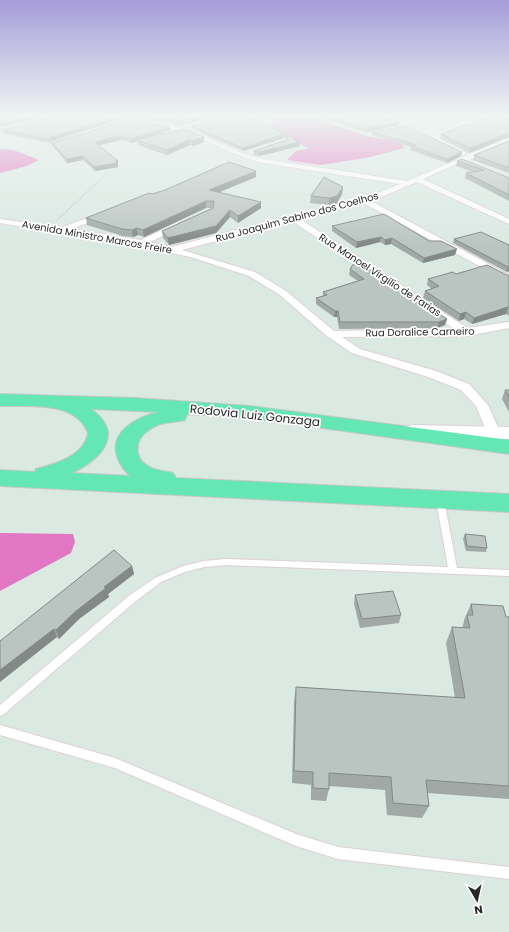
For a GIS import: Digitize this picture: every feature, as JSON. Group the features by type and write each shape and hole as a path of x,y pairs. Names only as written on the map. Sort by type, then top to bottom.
{"highway":[{"name":"Rodovia Luiz Gonzaga","path":"0,400 61,401 251,412 509,447"},
{"path":"25,479 71,467 82,460 94,446 97,437 95,424 85,415 61,401"},
{"path":"208,489 138,471 132,464 127,453 126,447 131,434 150,420 164,416 251,412"},
{"path":"0,478 509,504"}],"main road":[{"path":"466,158 475,165"},
{"path":"390,431 501,432"}],"street":[{"path":"231,162 238,158"},
{"path":"255,158 303,168 407,183"},
{"name":"Rua Joaquim Sabino dos Coelhos","path":"171,250 383,195 464,158"},
{"path":"416,179 509,222"},
{"path":"364,200 509,279"},
{"path":"62,230 110,211"},
{"name":"Rua Manoel Virgilio de Farias","path":"293,218 467,333"},
{"path":"142,243 189,220"},
{"name":"Avenida Ministro Marcos Freire","path":"0,221 142,243 227,265 252,274 282,293 331,334 356,351 432,374 465,387 482,405 501,432"},
{"name":"Rua Doralice Carneiro","path":"331,334 467,333 509,325"}],"lane":[{"path":"440,500 454,570"},
{"path":"0,711 132,598 158,580 183,569 204,564 226,562 509,573"},
{"path":"0,730 115,763 296,840 338,854 509,873"}],"path":[{"path":"48,228 107,173"}],"shaded area":[{"path":"0,158 35,158 39,160 27,166 0,173"},
{"path":"289,158 363,158 320,165 287,160"},
{"path":"0,533 73,534 75,542 71,553 0,591"}],"building":[{"path":"85,158 115,158 118,161 115,161 117,163 94,167"},
{"path":"483,158 509,158 509,168"},
{"path":"462,159 509,178 509,195 466,173 484,170 457,161"},
{"path":"229,162 256,171 209,190 261,202 238,216 230,210 216,226 168,238 162,231 213,208 214,201 206,201 143,230 137,228 132,230 122,229 86,218 149,193 152,194 165,190"},
{"path":"324,177 343,187 337,196 329,198 311,196"},
{"path":"384,214 429,241 441,241 457,249 424,258 392,238 385,240 381,237 357,242 332,226"},
{"path":"481,232 509,245 509,267 454,239"},
{"path":"356,260 409,296 412,296 447,319 439,322 340,322 338,311 335,311 316,298 327,295 323,292 364,279 350,269"},
{"path":"487,265 509,276 509,308 508,307 474,318 466,312 460,314 425,291 439,286 428,279 453,272 456,274"},
{"path":"505,390 509,390 509,397"},
{"path":"465,534 485,536 487,548 467,546"},
{"path":"114,550 132,566 104,587 106,588 76,611 56,630 54,629 0,670 0,641"},
{"path":"393,591 401,615 362,619 355,595"},
{"path":"471,604 503,606 506,617 509,617 509,786 426,780 429,806 393,803 391,777 329,773 329,789 313,788 313,772 294,771 296,687 465,698 452,627 470,628 467,615 473,615"}]}
